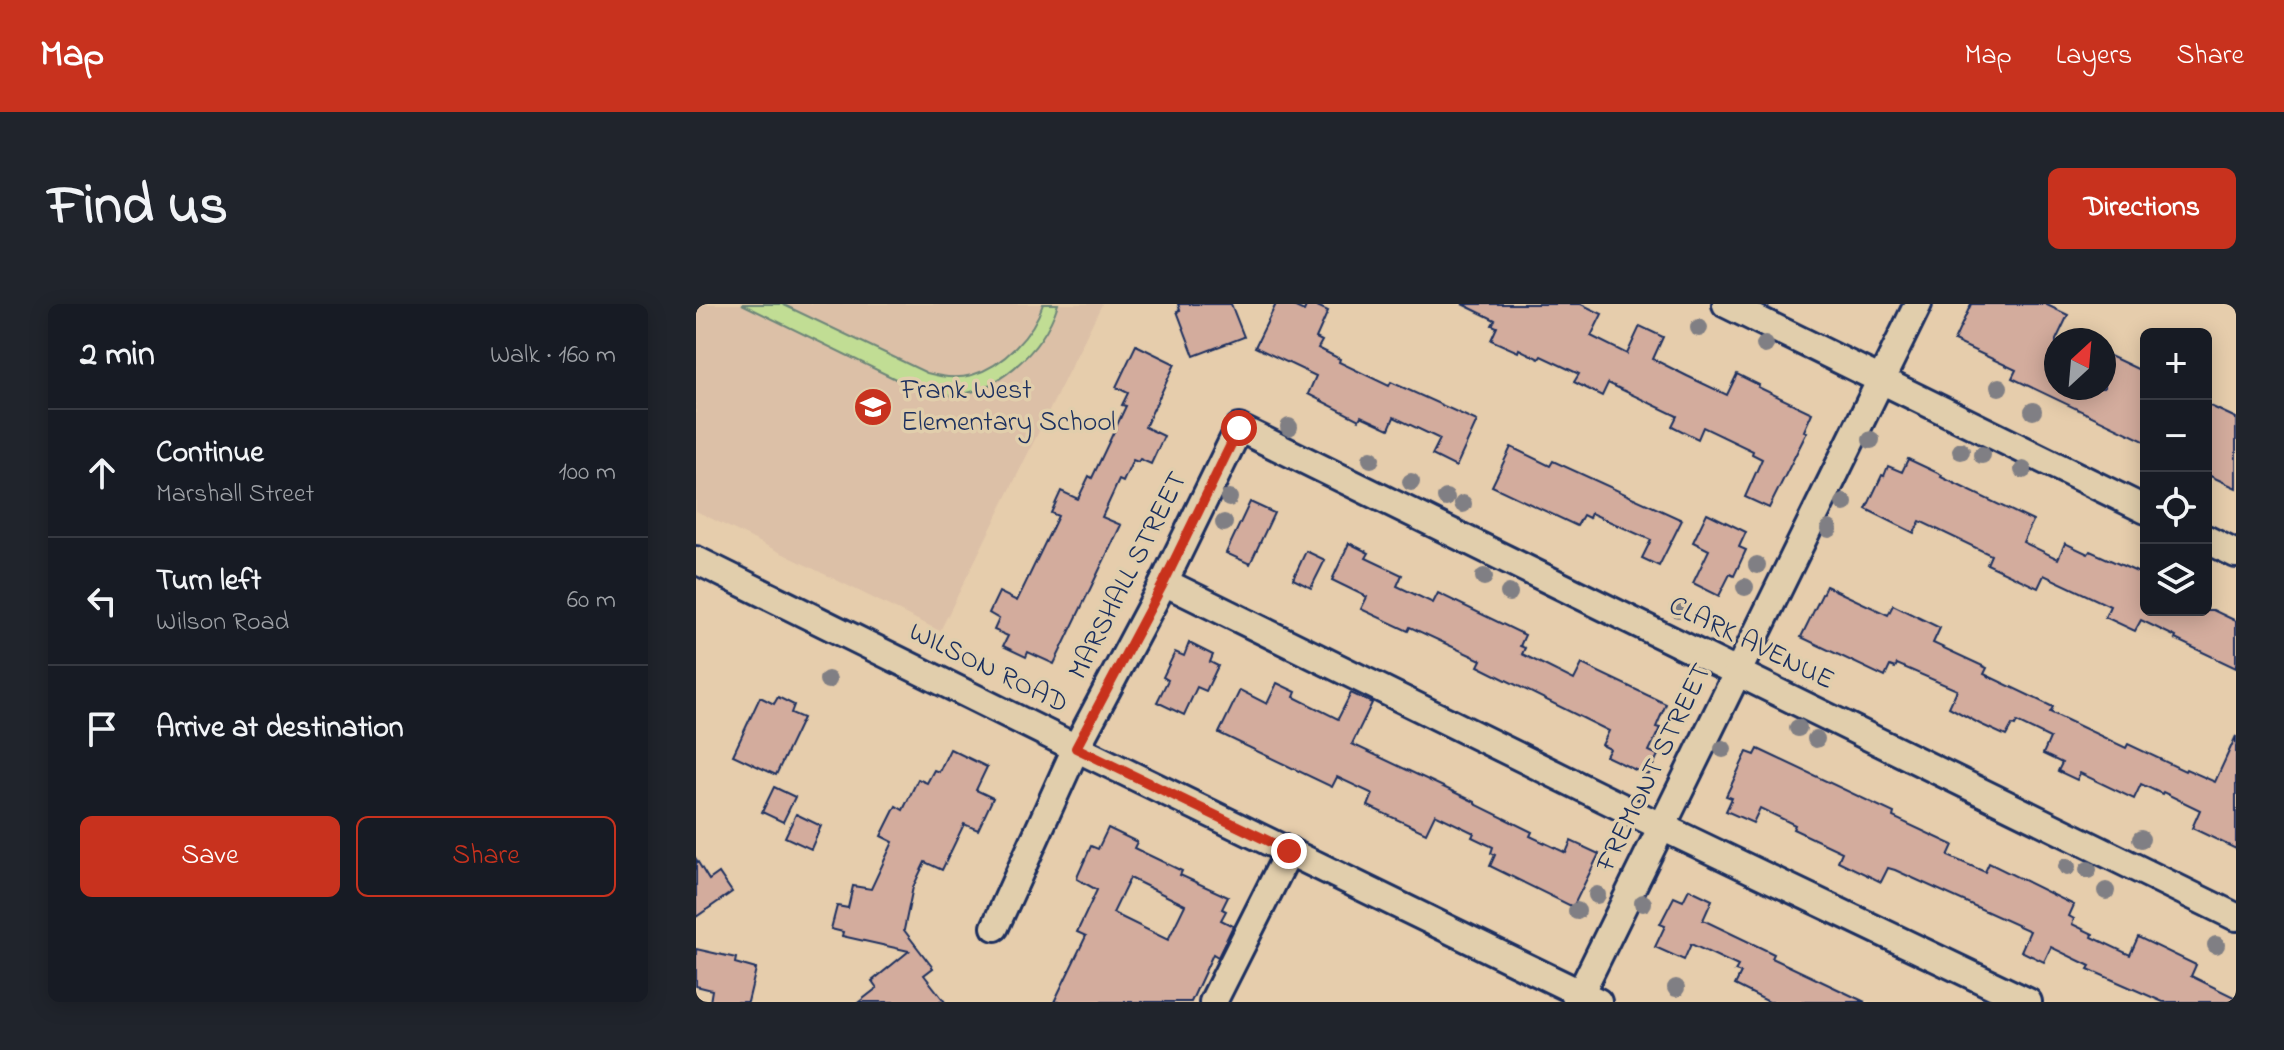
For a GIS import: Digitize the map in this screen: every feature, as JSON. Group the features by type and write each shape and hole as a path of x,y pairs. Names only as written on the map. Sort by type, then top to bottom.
{"street":[{"path":"1726,304 2140,507"},
{"name":"FREMONT STREET","path":"1585,999 1662,827 1918,304"},
{"name":"CLARK AVENUE","path":"1239,428 2236,917"},
{"name":"MARSHALL STREET","path":"995,927 1076,748 1164,582 1239,428"},
{"path":"2212,542 2236,554"},
{"name":"WILSON ROAD","path":"696,560 1585,999"},
{"path":"1164,582 1662,827 2028,1002"},
{"path":"1213,1002 1289,851"}],"shaded area":[{"name":"Frank West Elementary School","path":"696,304 1102,304 940,631 696,511"}],"green space":[{"path":"742,304 782,304 927,373 955,377 984,371 1005,357 1032,327 1043,304 1058,304 1041,338 1014,368 981,388 944,396 920,391"}],"building":[{"path":"1178,304 1231,304 1244,337 1194,356 1177,311 1180,310"},
{"path":"1276,304 1289,304 1304,311 1307,304 1313,304 1328,311 1316,338 1322,341 1318,348 1340,359 1339,362 1389,386 1391,382 1477,421 1456,467 1432,455 1440,439 1394,417 1389,429 1361,416 1359,420 1308,394 1316,376 1255,347"},
{"path":"1462,304 1581,304 1602,314 1591,336 1627,354 1640,326 1663,337 1653,359 1727,395 1737,374 1812,413 1804,431 1807,432 1769,508 1745,497 1762,459 1752,454 1753,451 1703,427 1698,439 1672,426 1677,416 1608,383 1602,396 1574,382 1579,374 1541,356 1539,359 1491,340 1497,327 1492,325 1495,320"},
{"path":"1971,304 2045,304 2068,315 2062,328 2044,328 2044,393 2012,378 2016,370 1954,341"},
{"path":"1136,345 1175,364 1145,427 1164,436 1151,464 1140,459 1138,462 1133,460 1123,482 1119,480 1102,517 1121,525 1054,664 1028,652 1026,657 1003,646 1008,636 994,630 999,619 989,613 999,592 1017,601 1058,516 1051,513 1061,491 1078,499 1089,476 1092,478 1126,406 1122,405 1128,393 1116,387"},
{"path":"2116,359 2140,370 2140,439 2058,400 2116,400"},
{"path":"2212,407 2236,418 2236,488 2212,477"},
{"path":"1511,447 1550,466 1553,461 1682,520 1659,566 1642,558 1651,540 1591,513 1589,518 1583,515 1577,526 1492,486"},
{"path":"1908,459 2033,521 2023,542 2058,559 2065,543 2140,573 2140,616 2212,616 2213,610 2236,621 2236,668 2141,620 2135,631 2105,617 2110,606 2044,575 2038,588 1987,564 1991,555 1920,521 1914,533 1866,509 1888,466 1902,472"},
{"path":"1250,502 1274,513 1250,564 1226,553"},
{"path":"1707,513 1746,532 1739,547 1746,550 1734,576 1730,574 1719,596 1693,583 1709,550 1693,542"},
{"path":"1349,543 1369,553 1366,558 1402,575 1397,586 1433,603 1438,593 1525,635 1520,646 1525,648 1522,654 1574,680 1582,664 1666,704 1656,727 1660,728 1649,751 1658,755 1648,776 1606,756 1610,749 1602,745 1609,731 1478,666 1481,660 1410,627 1408,631 1361,609 1367,597 1332,580"},
{"path":"1306,551 1325,560 1311,588 1293,579"},
{"path":"1826,586 1888,615 1893,605 1940,628 1933,643 1987,668 1984,674 2053,707 2050,712 2126,748 2128,744 2215,782 2236,736 2236,849 2192,828 2200,810 2163,792 2141,784 2134,799 2080,773 2077,780 2058,771 2062,763 2043,754 2050,738 2017,722 2006,736 1980,724 1949,707 1957,690 1897,664 1895,668 1890,666 1885,677 1801,637"},
{"path":"1189,643 1213,655 1210,662 1218,666 1206,691 1197,687 1184,715 1157,702 1168,680 1163,677 1175,652 1184,656"},
{"path":"1277,683 1296,692 1294,697 1338,719 1351,693 1372,703 1352,744 1475,802 1532,832 1530,836 1566,853 1571,841 1599,854 1573,907 1490,866 1495,855 1491,853 1493,847 1472,837 1474,833 1435,814 1426,833 1368,806 1373,794 1337,777 1332,787 1219,733 1240,690 1267,704"},
{"path":"760,697 774,704 778,697 794,705 791,713 803,718 776,775 733,755"},
{"path":"950,749 987,767 976,790 993,798 978,830 964,824 942,870 925,862 913,887 904,930 933,968 924,975 945,1002 859,1002 877,988 872,981 909,951 842,936 843,932 831,929 837,906 848,908 853,886 871,889 893,842 881,836 896,806 903,810 918,779 927,783 934,770 939,772"},
{"path":"1758,749 1894,813 1893,817 1953,845 1948,856 1985,872 1989,863 2074,905 2069,916 2074,919 2072,924 2093,934 2092,937 2130,955 2138,937 2196,965 2191,976 2236,998 2236,1002 2163,1002 2088,969 2090,966 2051,947 2044,962 2021,951 2030,931 1895,870 1888,868 1881,882 1838,861 1842,852 1793,829 1795,825 1760,808 1753,823 1726,811 1732,798 1726,796 1747,752 1755,755"},
{"path":"774,787 795,797 783,822 762,812"},
{"path":"796,814 821,826 811,849 785,837"},
{"path":"1108,828 1137,842 1134,848 1182,871 1180,875 1228,897 1221,920 1233,926 1218,957 1213,954 1191,1002 1054,1002 1086,936 1077,932 1097,890 1077,879 1091,846 1098,849","holes":["1130,878 1185,905 1168,940 1113,913"]},
{"path":"696,859 709,880 719,873 732,892 696,917"},
{"path":"1689,889 1712,900 1703,920 1774,954 1772,958 1865,1002 1769,1002 1735,985 1741,973 1735,971 1738,966 1691,944 1684,960 1655,947 1665,926 1660,924 1674,897 1683,901"},
{"path":"696,949 736,958 735,963 756,969 748,1002 710,1002 712,990 696,986"}],"place":[{"name":"Frank West Elementary School","path":"873,407"}],"route":[{"path":"1239,428 1164,582 1076,748 1289,851"}]}
